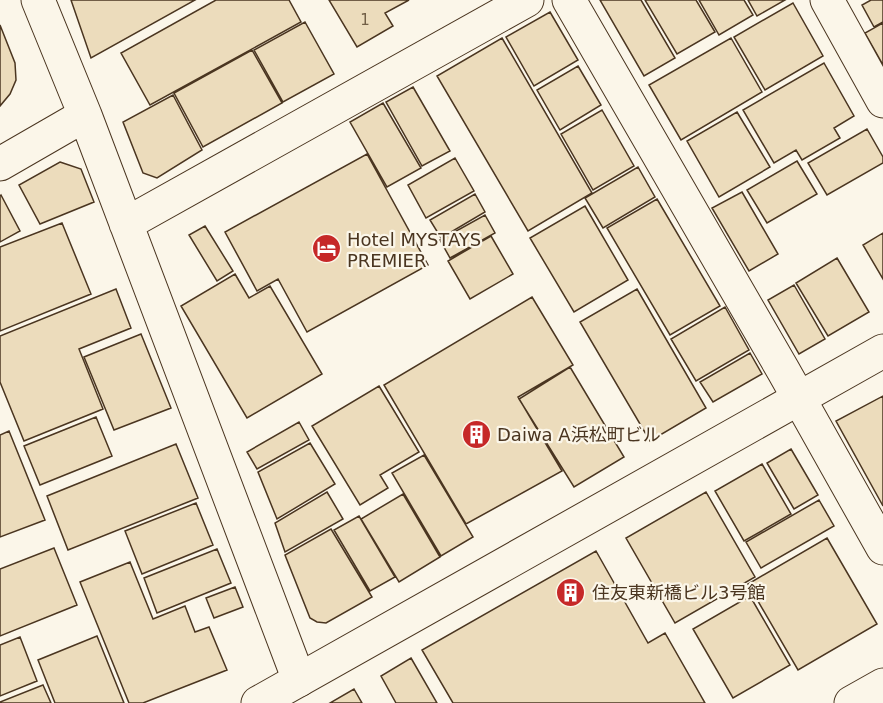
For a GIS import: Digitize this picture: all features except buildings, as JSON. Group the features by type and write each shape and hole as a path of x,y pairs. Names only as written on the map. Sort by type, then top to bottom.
{"main road":[{"path":"38,0 126,224 277,695 883,351"},
{"path":"126,224 526,0"},
{"path":"569,0 883,548"},
{"path":"827,0 883,101"},
{"path":"0,164 85,115"},
{"path":"851,703 883,685"}],"place":[{"name":"Hotel MYSTAYS PREMIER","path":"326,249"},
{"name":"Daiwa A浜松町ビル","path":"476,434"},
{"name":"住友東新橋ビル3号館","path":"571,592"}]}
